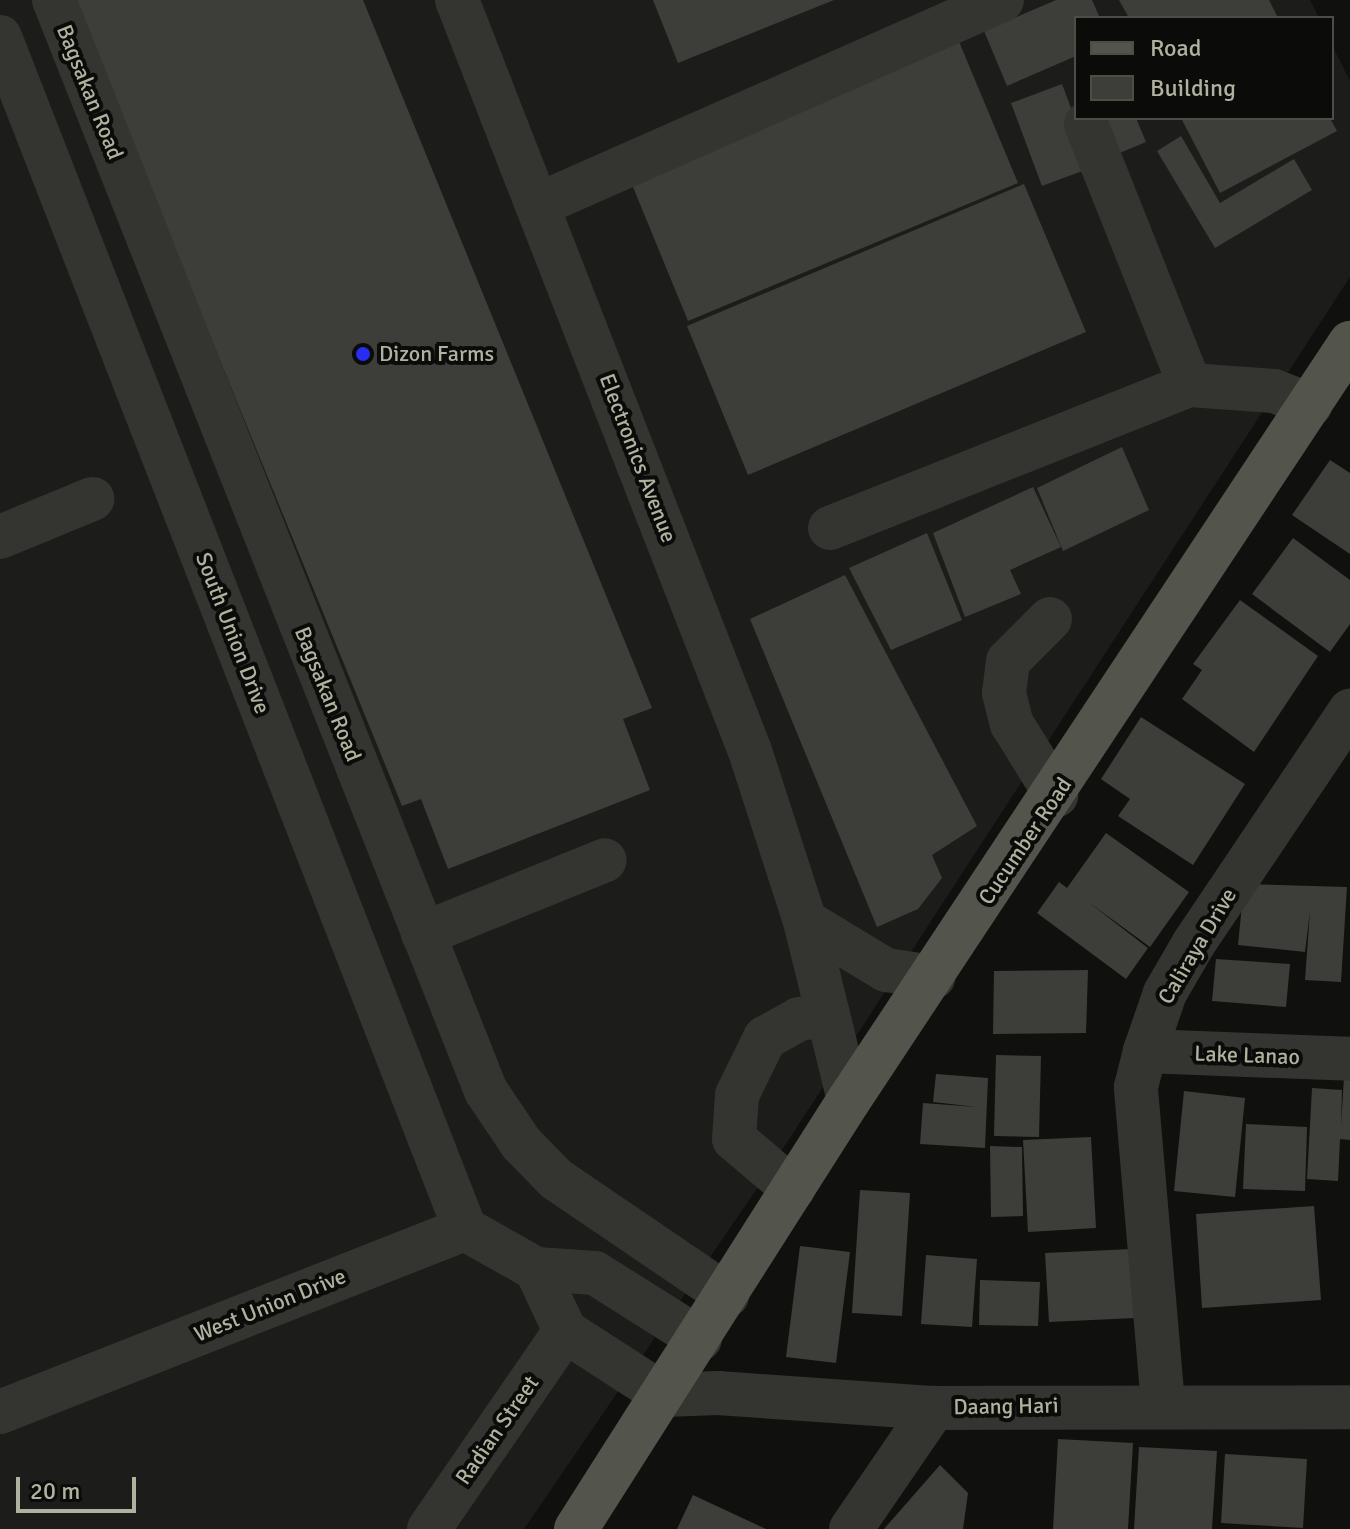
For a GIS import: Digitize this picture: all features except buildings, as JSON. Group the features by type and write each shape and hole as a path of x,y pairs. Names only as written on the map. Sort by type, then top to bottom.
{"main road":[{"name":"Cucumber Road","path":"576,1529 700,1339 849,1100 1056,795 1350,343"}],"street":[{"name":"Bagsakan Road","path":"54,0 486,1091 521,1143 607,1217 727,1295"},
{"name":"Electronics Avenue","path":"457,0 540,204 750,751 805,921 849,1100"},
{"path":"540,204 1002,0"},
{"name":"South Union Drive","path":"0,37 465,1229"},
{"path":"1086,124 1190,385"},
{"path":"830,528 1190,385 1274,391 1310,405"},
{"path":"0,537 92,499"},
{"path":"1050,619 1008,661 1004,693 1019,738 1056,795"},
{"name":"Caliraya Drive","path":"1163,1404 1136,1087 1145,1051 1165,993 1194,943 1350,711"},
{"path":"423,934 605,860"},
{"path":"805,921 886,970 933,977"},
{"path":"793,1189 734,1139 737,1095 765,1038 799,1019 828,1015"},
{"name":"Lake Lanao","path":"1145,1051 1350,1059"},
{"path":"465,1229 536,1269 595,1273 700,1339"},
{"name":"West Union Drive","path":"0,1412 465,1229"},
{"path":"536,1269 565,1331 664,1395"},
{"name":"Radian Street","path":"429,1529 565,1331"},
{"name":"Daang Hari","path":"664,1395 718,1393 934,1408 1163,1404 1350,1407"},
{"path":"851,1529 934,1408"}],"shaded area":[{"path":"0,0 1310,0 1318,16 1074,16 1074,120 1334,120 1334,49 1350,81 1350,277 758,1187 524,1529 0,1529"}],"place":[{"name":"Dizon Farms","path":"363,354"}]}
